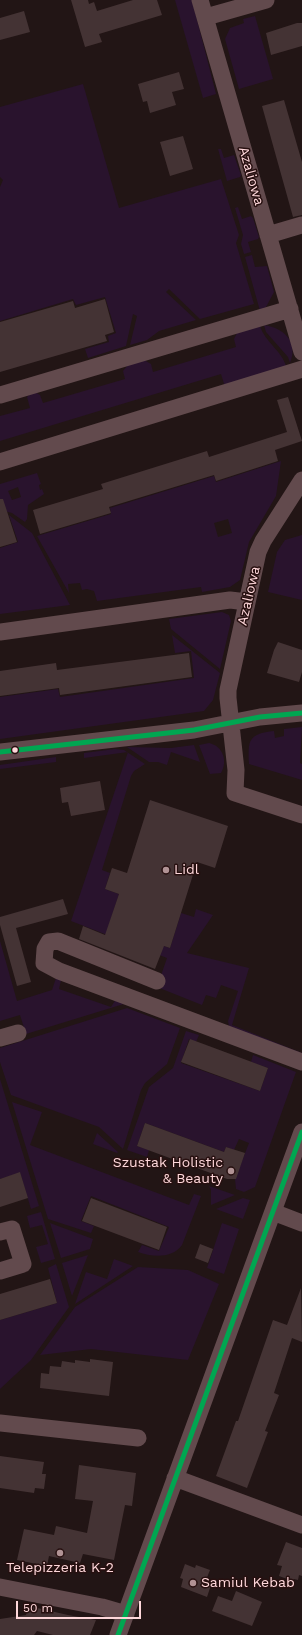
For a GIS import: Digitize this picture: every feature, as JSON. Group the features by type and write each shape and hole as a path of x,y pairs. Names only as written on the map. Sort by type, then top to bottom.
{"street":[{"name":"Azaliowa","path":"200,0 302,352"},
{"path":"206,17 266,0"},
{"path":"268,235 302,225"},
{"path":"0,395 290,309"},
{"path":"0,462 302,369"},
{"name":"Azaliowa","path":"302,480 263,541 258,552 228,690 230,723 236,770 235,793 302,815"},
{"path":"0,632 230,600 247,602"},
{"path":"0,752 194,730 230,723 302,713"},
{"path":"157,981 58,941 49,942 44,949 44,963 59,971 302,1062"},
{"path":"0,1038 18,1033"},
{"path":"118,1635 302,1132"},
{"path":"273,1212 302,1223"},
{"path":"0,1232 12,1228 23,1264 0,1271"},
{"path":"0,1423 138,1438"},
{"path":"175,1478 302,1525"},
{"path":"0,1587 102,1607 126,1614"}],"shaded area":[{"path":"175,0 192,0 216,94 203,98"},
{"path":"255,16 273,79 239,89 225,39 230,28 244,23 243,19"},
{"path":"83,84 119,208 221,179 239,235 236,243 254,304 200,319 169,289 166,292 196,320 159,331 147,340 130,345 137,316 133,314 126,346 88,358 85,349 109,342 108,336 116,333 105,297 76,305 73,299 0,321 0,187 3,180 0,177 0,107"},
{"path":"218,149 221,149 224,158 234,155 241,175 240,177 227,181"},
{"path":"238,207 242,219 251,216 253,218 259,237 258,239 248,242 251,252 244,254 241,244 243,235 235,208"},
{"path":"252,255 255,267 267,266 274,292 266,307 260,311 245,257"},
{"path":"264,325 278,329 288,337 293,349 290,363 288,357 266,332"},
{"path":"260,326 262,332 281,356 286,366 225,387 221,374 0,441 0,416 30,408 27,397 30,394 35,392 40,395 43,403 125,379 123,371 128,365 144,360 151,364 153,372 236,347 234,339 237,333"},
{"path":"281,461 276,496 249,542 240,580 230,587 202,592 201,587 97,601 94,591 87,589 82,590 80,583 68,584 69,593 37,536 111,514 110,508 214,476 216,482","holes":["228,519 232,533 218,537 214,523"]},
{"path":"37,473 41,484 39,485 40,490 42,489 44,494 28,505 27,519 25,522 12,513 0,510 0,484","holes":["18,487 21,497 12,500 8,491"]},
{"path":"9,515 32,533 70,605 0,614 0,548 18,542"},
{"path":"302,535 302,600 268,592 277,552 285,540"},
{"path":"222,612 229,615 231,621 220,669 171,629 169,619"},
{"path":"172,635 220,673 213,700 204,711 0,739 0,697 58,689 60,697 194,678 191,651 175,653"},
{"path":"302,727 300,763 302,764 302,780 249,764 249,749 251,740 254,736 265,732 274,731 275,738 284,736 284,729"},
{"path":"209,743 218,747 223,755 224,764 221,773 210,774 199,745"},
{"path":"194,745 200,762 171,752 167,765 158,762 149,762 127,747 171,748"},
{"path":"115,749 124,750 127,752 84,758 84,753"},
{"path":"128,753 145,764 134,771 131,776 102,870 110,873 105,889 119,894 108,928 170,948 181,913 194,917 196,909 213,915 187,953 249,968 232,1025 302,1053 301,1057 229,1026 228,1021 238,991 221,985 216,998 206,995 202,1005 157,987 167,958 71,921"},
{"path":"56,757 56,762 0,769 0,765"},
{"path":"0,941 17,1001 52,990 57,975 62,976 59,989 111,1007 116,999 127,1003 26,1034 20,1015 0,1021"},
{"path":"127,1008 180,1028 167,1064 145,1083 141,1090 123,1149 99,1127 11,1095 0,1062 0,1048"},
{"path":"186,1031 199,1035 196,1042 189,1039 181,1063 260,1091 268,1068 251,1062 253,1055 296,1072 255,1187 244,1192 236,1189 235,1179 249,1143 239,1139 234,1150 226,1147 224,1152 145,1123 137,1146 149,1150 147,1157 127,1150 149,1087 173,1068"},
{"path":"0,1079 39,1206 31,1209 20,1173 0,1179"},
{"path":"12,1102 42,1112 30,1145 189,1205 194,1194 201,1196 182,1245 178,1250 162,1256 138,1252 142,1245 159,1251 169,1227 91,1196 81,1221 94,1226 91,1233 48,1219"},
{"path":"97,1133 118,1152 117,1153 93,1144"},
{"path":"209,1186 235,1195 211,1205 211,1190"},
{"path":"243,1198 250,1200 243,1219 216,1209"},
{"path":"41,1212 55,1259 41,1263 36,1247 48,1244 42,1225 30,1228 27,1216"},
{"path":"50,1223 93,1239 90,1249 61,1258"},
{"path":"222,1223 239,1229 224,1274 207,1268"},
{"path":"88,1255 72,1296 62,1263"},
{"path":"114,1259 133,1266 75,1304 86,1272 107,1279"},
{"path":"56,1264 69,1307 31,1360 0,1389 0,1320 57,1303 48,1268"},
{"path":"138,1267 188,1270 219,1284 188,1360 91,1349 40,1355 75,1307"}],"building":[{"path":"71,0 88,0 89,4 94,2 97,11 133,0 157,0 162,15 99,34 102,42 85,47"},
{"path":"24,11 30,32 0,40 0,18"},
{"path":"297,23 302,23 302,46 271,55 266,33"},
{"path":"179,72 184,89 172,92 176,105 150,113 147,101 143,102 138,84"},
{"path":"284,100 302,162 302,215 293,217 262,106"},
{"path":"183,136 193,169 170,176 160,142"},
{"path":"105,299 114,332 105,335 107,341 0,372 0,322 73,301 75,308"},
{"path":"288,397 302,441 275,450 278,461 216,481 214,475 109,507 111,513 40,534 33,510 103,489 101,484 207,451 209,457 287,432 277,400"},
{"path":"0,499 3,499 17,542 0,547"},
{"path":"278,642 302,650 302,672 299,682 267,673"},
{"path":"189,653 192,677 60,695 59,688 0,696 0,671 56,663 57,670"},
{"path":"100,781 105,810 71,816 68,802 62,803 60,788"},
{"path":"150,800 228,826 215,868 197,862 170,948 164,946 155,969 79,939 83,926 105,935 119,894 105,889 112,868 127,873"},
{"path":"63,899 68,914 16,928 31,982 17,986 0,925 0,917"},
{"path":"190,1039 268,1068 260,1091 181,1062"},
{"path":"145,1123 224,1152 226,1147 245,1153 236,1179 227,1179 137,1146"},
{"path":"20,1172 28,1198 0,1207 0,1179"},
{"path":"91,1198 167,1227 159,1250 82,1221"},
{"path":"200,1244 213,1249 208,1263 195,1258"},
{"path":"50,1279 57,1303 0,1320 0,1294"},
{"path":"301,1288 302,1342 292,1338 274,1393 279,1395 265,1431 268,1432 247,1488 216,1476 236,1421 238,1421 273,1320 287,1325"},
{"path":"90,1359 113,1362 109,1396 40,1388 41,1373 49,1374 50,1366 61,1367 62,1361 75,1363 75,1360 90,1362"},
{"path":"0,1456 44,1462 42,1474 46,1474 44,1489 35,1488 34,1493 0,1488"},
{"path":"79,1465 136,1473 132,1506 125,1505 114,1560 83,1554 80,1563 49,1556 47,1566 17,1560 24,1529 54,1535 56,1526 87,1533 93,1501 75,1499"},
{"path":"286,1542 302,1548 302,1576 299,1575 298,1580 294,1579 293,1581 279,1576 282,1566 277,1565"},
{"path":"185,1564 195,1568 196,1565 210,1570 206,1580 212,1582 207,1597 181,1587 183,1579 180,1578"},
{"path":"236,1591 262,1602 252,1626 212,1611 218,1596 232,1601"},
{"path":"33,1607 96,1620 90,1635 53,1635 37,1631 34,1635 0,1635 0,1619 26,1615 27,1611 32,1612"}],"transit line":[{"path":"0,752 194,730 260,717 302,713"},
{"path":"118,1635 302,1132"}],"place":[{"name":"Lidl","path":"166,870"},
{"name":"Szustak Holistic & Beauty","path":"231,1171"},
{"name":"Telepizzeria K-2","path":"60,1553"},
{"name":"Samiul Kebab","path":"193,1583"}]}
